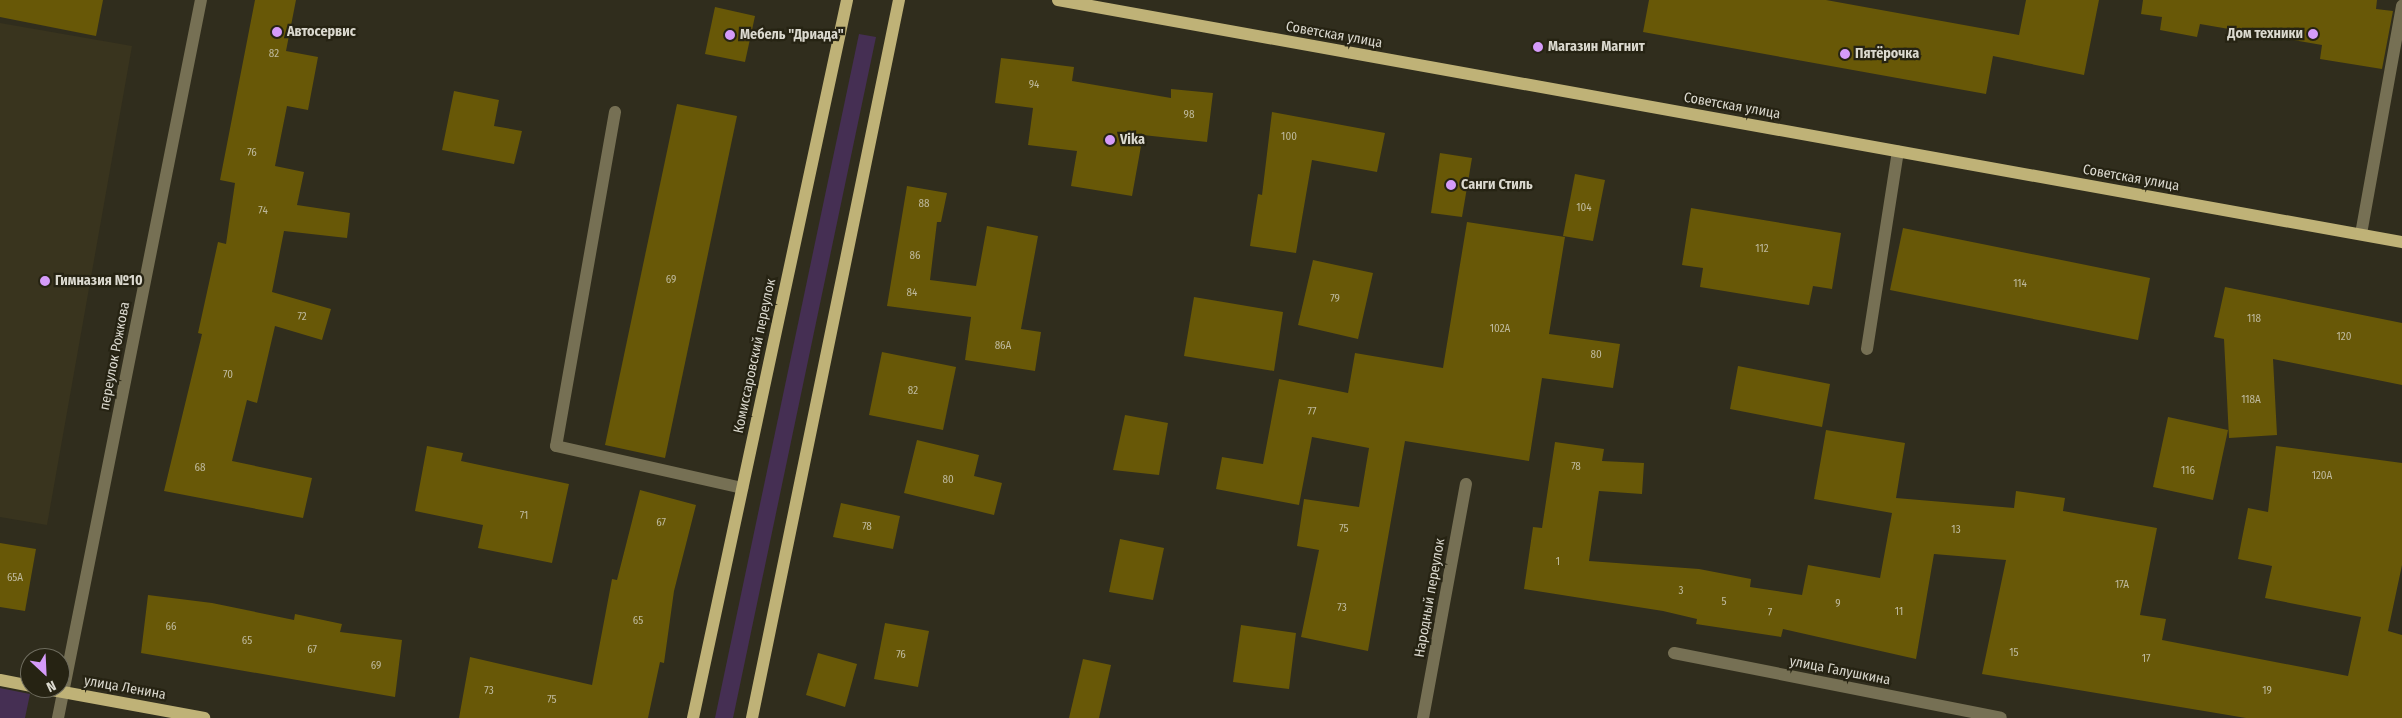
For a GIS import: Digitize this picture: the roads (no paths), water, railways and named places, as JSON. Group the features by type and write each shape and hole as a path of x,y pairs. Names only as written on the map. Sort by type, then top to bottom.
{"main road":[{"name":"Комиссаровский переулок","path":"693,718 847,0"},
{"path":"752,718 899,0"},
{"name":"Советская улица","path":"1058,0 2402,242"},
{"path":"0,680 20,684"},
{"name":"улица Ленина","path":"70,693 204,718"}],"street":[{"name":"переулок Рожкова","path":"70,652 201,0"},
{"path":"2361,234 2402,6"},
{"path":"615,112 556,446 742,488"},
{"path":"1867,349 1898,151"},
{"name":"Народный переулок","path":"1423,718 1466,484"},
{"name":"улица Галушкина","path":"1674,654 2001,718"},
{"name":"переулок Рожкова","path":"58,718 61,698"}],"place":[{"name":"Автосервис","path":"277,32"},
{"name":"Дом техники","path":"2313,34"},
{"name":"Мебель \"Дриада\"","path":"730,35"},
{"name":"Магазин Магнит","path":"1538,47"},
{"name":"Пятёрочка","path":"1845,54"},
{"name":"Vika","path":"1110,140"},
{"name":"Санги Стиль","path":"1451,185"},
{"name":"Гимназия №10","path":"45,281"}]}
